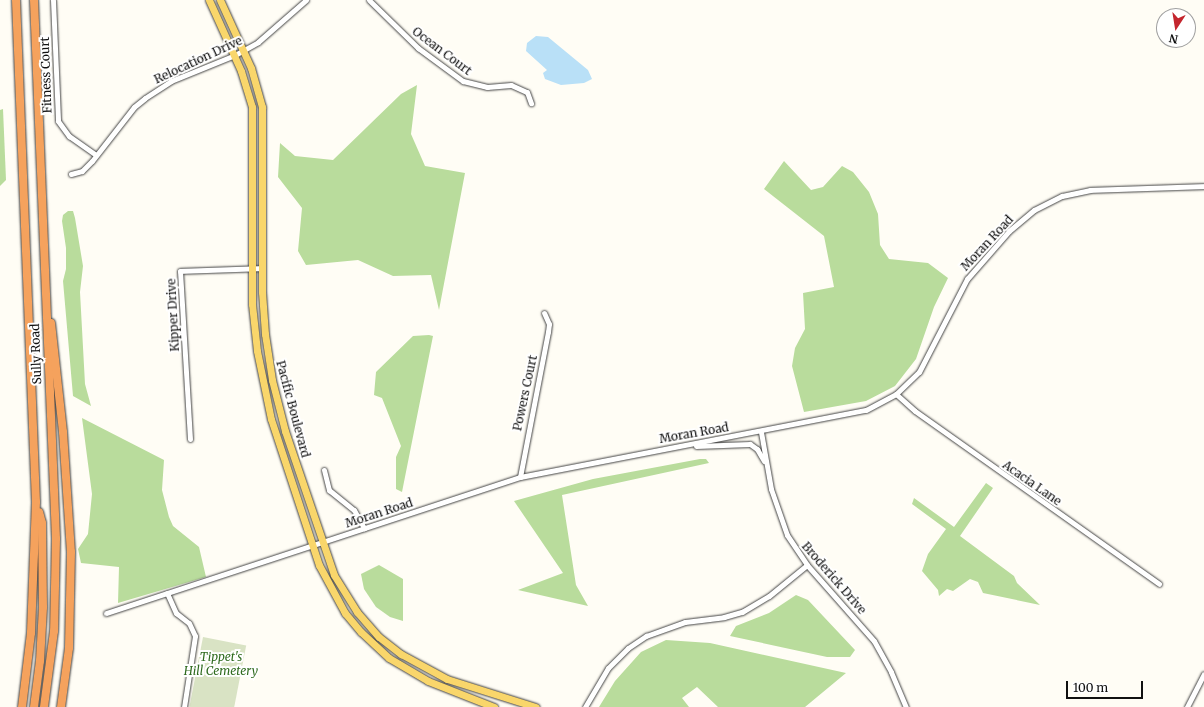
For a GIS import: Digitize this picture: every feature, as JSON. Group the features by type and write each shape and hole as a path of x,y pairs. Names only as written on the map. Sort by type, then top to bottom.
{"highway":[{"name":"Sully Road","path":"16,0 36,502 31,633 22,707"},
{"name":"Sully Road","path":"34,0 56,539 54,631 44,707"},
{"path":"45,266 70,516 72,589 68,648 61,707"},
{"path":"34,707 40,661 43,607 42,523 36,502"}],"main road":[{"name":"Pacific Boulevard","path":"209,0 235,55 249,92 253,118 252,268 254,330 264,388 312,546 336,599 353,623 378,649 419,677 494,707"},
{"name":"Pacific Boulevard","path":"220,0 257,84 262,107 262,268 265,334 272,380 284,431 334,575 348,599 366,623 388,645 413,662 447,679 536,707"}],"street":[{"name":"Fitness Court","path":"53,0 58,121 69,136 96,155"},
{"name":"Relocation Drive","path":"71,174 82,171 134,107 144,98 170,81 243,51 264,38 306,0"},
{"name":"Ocean Court","path":"369,0 418,48 463,81 487,87 511,85 528,92 531,103"},
{"name":"Moran Road","path":"106,613 520,477 675,446 761,432 850,415 882,404 896,394 926,361 949,310 969,275 1009,231 1034,210 1062,196 1090,190 1204,186"},
{"name":"Kipper Drive","path":"190,439 180,271 262,268"},
{"name":"Powers Court","path":"520,477 548,332 549,324 544,313"},
{"name":"Acacia Lane","path":"896,394 915,411 1159,584"},
{"name":"Broderick Drive","path":"761,432 766,465 780,520 794,548 807,565 874,641 891,672 906,707"},
{"path":"675,446 750,444 757,449 766,465"},
{"path":"324,470 329,490 354,510 364,528"},
{"path":"585,707 608,668 628,648 646,636 685,622 724,617 742,612 769,596 807,565"},
{"path":"167,593 176,613 189,623 195,636 184,707"},
{"path":"1187,707 1204,674"}],"green space":[{"path":"417,85 411,134 425,166 465,173 439,310 431,275 393,276 358,260 306,265 298,251 302,208 278,177 280,143 295,156 333,160 401,94"},
{"path":"3,109 6,180 0,186 0,110"},
{"path":"784,161 811,190 823,187 842,166 853,172 869,192 878,214 880,245 889,259 928,263 948,278 934,307 916,359 895,386 866,401 804,412 792,366 795,348 805,329 803,293 834,287 824,236 764,189"},
{"path":"68,211 73,211 75,218 83,266 80,292 85,384 91,406 73,396 63,281 66,269 66,248 62,221 63,215"},
{"path":"413,336 433,336 402,492 396,489 396,457 401,446 382,398 374,395 376,372"},
{"path":"82,418 164,460 162,490 169,517 173,526 199,547 206,577 118,603 119,567 81,563 78,549 88,534 92,494"},
{"path":"706,459 709,463 562,495 576,585 588,606 518,590 563,573 514,501 593,479"},
{"path":"986,483 993,488 960,536 1014,576 1017,583 1040,605 983,593 978,582 970,579 953,591 947,589 939,596 938,590 922,571 928,554 946,529 912,504 914,498 954,527"},
{"path":"379,565 403,579 403,621 390,617 376,607 364,589 361,574"},
{"path":"796,595 808,600 855,650 850,657 827,657 730,636 736,626 769,613"},
{"name":"Tippet's Hill Cemetery","path":"203,637 246,645 234,707 189,707"},
{"path":"666,640 710,643 846,673 805,707 718,707 697,687 682,698 689,707 599,707 615,681 641,652"}],"water":[{"path":"536,36 548,37 588,70 592,79 584,83 561,85 545,79 543,73 547,70 526,51 527,43"}]}
